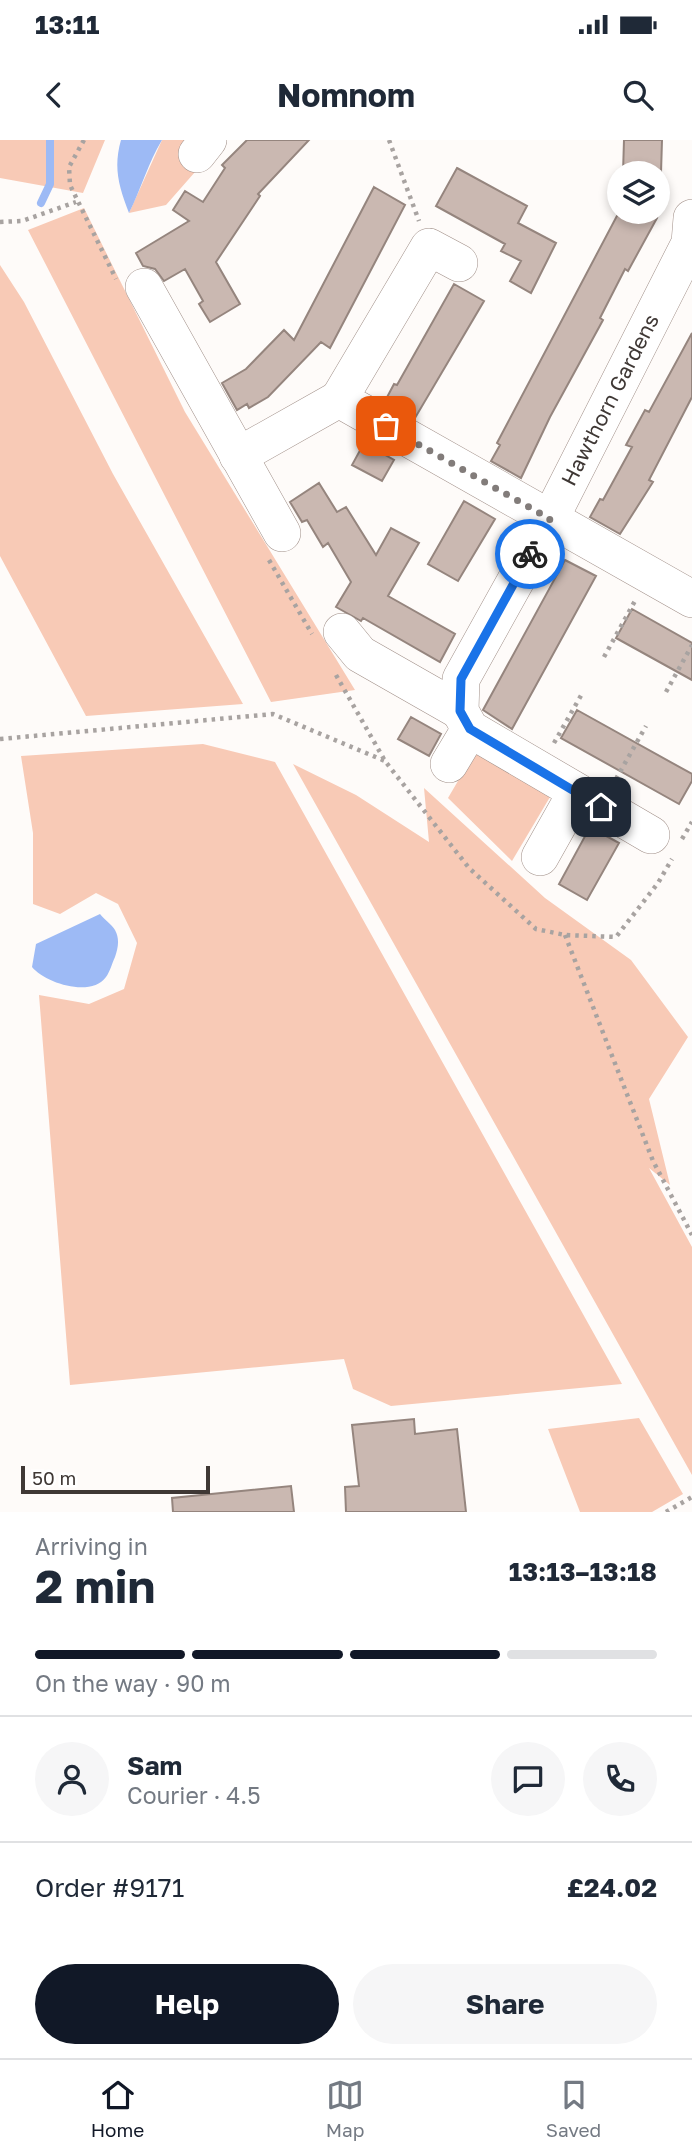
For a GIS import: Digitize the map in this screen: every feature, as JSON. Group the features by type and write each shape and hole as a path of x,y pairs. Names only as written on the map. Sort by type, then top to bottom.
{"street":[{"name":"Hawthorn Gardens","path":"465,720 461,679 550,519 691,235"},
{"path":"238,456 339,399 444,255"},
{"path":"144,287 282,533"},
{"path":"339,399 692,599"},
{"path":"342,632 360,654 465,720 538,772 651,835"},
{"path":"449,764 465,720"},
{"path":"540,857 588,800"}],"path":[{"path":"389,140 444,255"},
{"path":"0,222 22,221 76,202"},
{"path":"604,657 650,575"},
{"path":"666,692 692,645"},
{"path":"538,772 583,692"},
{"path":"0,738 273,714 385,761"},
{"path":"588,800 646,726"},
{"path":"565,935 653,1161 692,1235"},
{"path":"666,1512 692,1497"}],"shaded area":[{"path":"0,140 105,140 83,193 0,178"},
{"path":"162,140 202,140 195,172 166,205 129,213"},
{"path":"84,208 185,412 355,690 271,702 28,230"},
{"path":"0,265 24,302 113,474 243,704 86,716 0,556"},
{"path":"203,744 275,762 622,1384 391,1406 353,1389 344,1359 70,1385 39,995 89,1004 124,989 137,943 118,904 96,893 60,914 33,904 33,833 21,756"},
{"path":"475,752 550,797 512,861 448,798"},
{"path":"293,764 356,795 429,842 424,788 545,898 631,960 688,1037 649,1099 670,1185 649,1168 692,1247 692,1475"},
{"path":"639,1418 683,1494 652,1512 580,1512 548,1429"}],"water":[{"path":"121,140 162,140 129,213 118,177 117,160"},
{"path":"100,914 115,930 118,944 109,973 99,983 90,987 68,986 47,978 32,967 36,944"}],"building":[{"path":"247,140 309,140 258,194 260,196 216,262 240,304 210,322 199,304 203,301 185,269 164,281 155,269 143,266 136,253 189,221 173,210 185,191 203,202 225,168 222,165"},
{"path":"624,140 662,140 661,161 623,161"},
{"path":"457,168 527,206 518,223 556,243 531,293 510,281 521,261 501,251 505,244 436,206"},
{"path":"374,187 405,205 330,348 321,342 268,397 249,408 247,404 237,410 222,383 246,369 284,330 294,340"},
{"path":"613,224 654,224 628,271 625,269 600,318 603,320 550,417 521,478 491,461 500,445 497,443"},
{"path":"454,284 484,301 415,418 385,401 394,384 397,385"},
{"path":"692,333 692,397 649,480 653,482 620,534 590,517 600,499 603,500 632,447 626,445 645,410 649,412"},
{"path":"364,443 394,460 382,481 352,465"},
{"path":"319,483 337,512 346,507 376,555 391,528 419,543 388,596 455,634 440,662 363,618 361,621 336,607 351,582 328,543 323,547 307,520 302,522 290,502"},
{"path":"464,501 495,519 458,581 428,564"},
{"path":"565,560 596,576 512,729 483,710"},
{"path":"632,609 692,643 692,680 616,638"},
{"path":"577,710 692,774 692,781 679,804 561,738"},
{"path":"411,717 441,734 429,756 398,739"},
{"path":"590,827 619,843 587,900 559,884"},
{"path":"414,1419 415,1434 457,1429 466,1512 346,1512 345,1487 359,1486 352,1425"},
{"path":"291,1486 294,1512 173,1512 172,1498"}],"waterway":[{"path":"41,203 50,184 50,140"}],"way so far":[{"path":"386,426 550,519 530,554"}],"route":[{"path":"530,554 461,679 460,711 470,729 501,750 601,807"}]}
